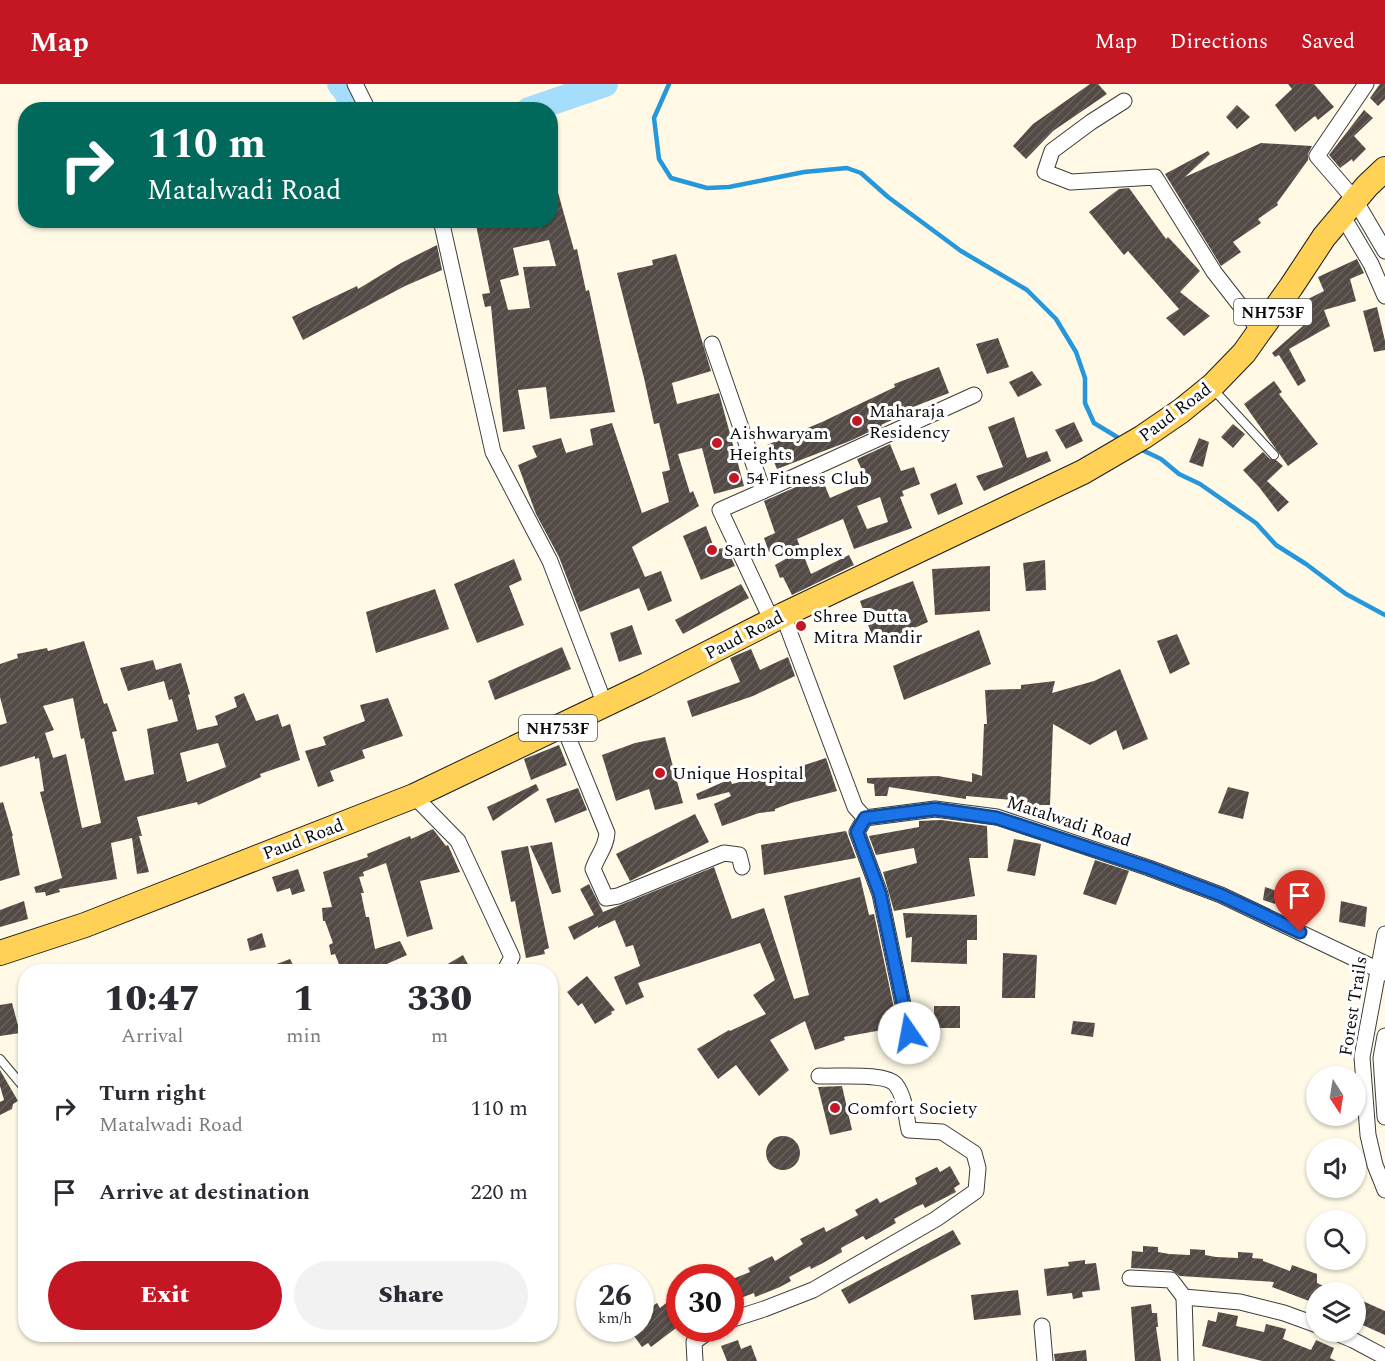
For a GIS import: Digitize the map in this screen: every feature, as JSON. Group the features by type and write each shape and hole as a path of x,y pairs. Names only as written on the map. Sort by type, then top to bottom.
{"main road":[{"name":"Paud Road","path":"0,953 85,925 414,796 606,705 778,618 1099,463 1181,411 1210,387 1244,353 1324,237 1385,169"}],"street":[{"path":"355,84 364,102"},
{"path":"1364,251 1382,246 1349,207 1317,156 1366,84"},
{"path":"1124,101 1052,151 1046,172 1071,182 1155,177 1214,272 1260,330"},
{"path":"1349,207 1364,251 1385,295"},
{"path":"443,228 493,452 550,561 606,705"},
{"path":"712,344 763,491"},
{"path":"909,1033 880,894 857,832 865,818 855,807 778,618 720,510 974,395"},
{"path":"563,725 607,833 606,844 597,856 593,869 606,898 618,896 724,853 740,855 742,867"},
{"path":"414,796 458,841 512,957 508,964"},
{"name":"Matalwadi Road","path":"865,818 935,809 997,818 1149,868 1221,895 1382,971"},
{"name":"Forest Trails","path":"1385,934 1382,971 1362,1057 1368,1135 1375,1165 1385,1190"},
{"path":"1385,1036 1381,1058 1385,1117"},
{"path":"744,1316 813,1290 936,1219 976,1191 978,1168 974,1153 942,1132 909,1130 896,1083 884,1077 819,1077"},
{"path":"1130,1278 1172,1280 1184,1297 1185,1361"},
{"path":"1184,1297 1240,1302 1306,1321"},
{"path":"1042,1326 1045,1361"},
{"path":"694,1342 695,1361"},
{"path":"1357,1342 1385,1357"}],"lane":[{"path":"1210,387 1274,455"},
{"path":"0,1059 18,1080"}],"building":[{"path":"1090,84 1098,84 1107,94 1053,131 1026,159 1013,146 1033,124"},
{"path":"1288,84 1314,84 1334,107 1318,120 1315,116 1295,132 1275,105 1292,89"},
{"path":"1380,84 1385,84 1385,99 1378,106 1370,98"},
{"path":"1237,105 1250,117 1237,129 1226,117"},
{"path":"1364,110 1373,118 1354,136 1366,149 1353,162 1352,159 1340,168 1329,155"},
{"path":"1261,143 1312,146 1308,160 1277,203 1278,205 1258,219 1261,223 1233,242 1241,252 1221,266 1165,174 1208,151 1210,154 1185,177"},
{"path":"1129,188 1166,239 1168,237 1200,271 1180,292 1210,316 1184,336 1166,318 1179,309 1128,251 1124,255 1089,212 1119,189"},
{"path":"558,192 574,250 577,249 586,291 589,290 615,412 550,419 546,387 518,390 525,429 503,432 491,306 485,307 482,294 490,293 477,228 558,228","holes":["549,240 556,266 523,267 530,308 508,310 500,280 519,275 513,248"]},
{"path":"437,245 442,270 405,286 303,340 292,317 357,286 358,289"},
{"path":"676,254 711,371 672,383 677,404 719,393 744,486 714,494 702,448 678,454 690,493 693,491 699,506 632,547 645,577 661,571 672,601 648,611 639,588 580,612 559,557 536,514 518,465 537,457 532,446 561,438 566,453 593,445 590,429 612,423 642,513 669,502 662,472 670,470 659,423 654,424 617,273 653,265 652,260"},
{"path":"1357,259 1364,273 1350,279 1356,301 1324,310 1330,326 1289,349 1306,381 1298,386 1279,355 1275,357 1272,353 1304,325 1294,308 1324,291 1318,277"},
{"path":"1377,307 1385,350 1374,352 1363,311"},
{"path":"998,338 1009,367 987,374 976,344"},
{"path":"939,367 949,393 890,416 892,420 850,441 777,469 767,445 895,387 894,384"},
{"path":"1032,371 1042,385 1018,397 1009,382"},
{"path":"1274,381 1282,392 1279,394 1318,444 1288,466 1244,404"},
{"path":"1014,417 1027,458 1047,451 1051,461 984,491 976,476 1003,467 988,427"},
{"path":"1074,422 1083,441 1066,449 1055,430"},
{"path":"1233,424 1245,434 1233,448 1221,437"},
{"path":"1199,438 1209,442 1203,467 1189,462"},
{"path":"890,444 901,471 914,467 920,484 902,491 904,496 900,497 912,528 854,549 843,519 797,539 811,574 849,555 854,565 792,595 783,577 780,578 775,565 789,557 784,546 769,552 764,538 775,533 764,501 821,476 830,498 867,482 857,459","holes":["880,497 888,522 867,529 857,506"]},
{"path":"1263,452 1283,466 1267,481 1289,502 1278,512 1243,470"},
{"path":"956,483 963,504 938,515 930,494"},
{"name":"Sarth Complex","path":"706,526 715,550 726,547 735,566 701,580 683,536"},
{"path":"514,559 522,580 509,586 524,625 477,643 454,584"},
{"path":"1045,560 1046,590 1026,591 1023,563"},
{"path":"990,566 990,611 935,615 932,569"},
{"path":"913,581 928,622 875,645 860,601"},
{"path":"741,584 749,598 683,634 675,620"},
{"path":"435,589 449,629 376,653 366,612"},
{"path":"632,625 642,654 619,662 610,633"},
{"path":"979,630 991,664 904,700 893,666"},
{"path":"1177,634 1190,664 1170,674 1157,641"},
{"path":"84,641 104,704 107,703 117,731 112,732 125,781 154,774 147,729 178,721 164,681 128,691 120,668 153,660 156,670 181,663 197,730 218,725 215,716 237,707 234,697 244,693 256,721 278,714 282,727 290,724 300,760 260,774 261,777 198,805 197,802 137,817 142,836 139,836 149,872 137,874 132,838 111,843 117,879 59,889 60,892 46,896 45,892 36,893 34,887 62,878 40,792 44,791 39,758 35,759 35,756 0,767 0,725 7,723 0,697 0,664 18,658 17,654 47,648 48,651","holes":["73,698 81,739 84,738 101,823 82,828 66,754 53,758 45,733 54,730 43,706","218,743 226,767 187,782 180,753"]},
{"path":"562,647 571,669 495,700 488,681"},
{"path":"751,649 760,670 788,657 795,676 753,696 692,717 687,701 740,682 730,658"},
{"path":"1120,669 1148,739 1123,750 1116,730 1090,745 1053,724 1050,805 1023,805 1023,801 966,796 966,799 889,787 887,796 875,796 874,784 867,783 867,778 938,776 972,782 972,773 982,776 984,724 987,724 985,690 1021,689 1021,685 1055,681 1052,693 1094,681"},
{"path":"388,698 403,736 362,750 365,758 330,771 334,781 318,787 305,751 326,745 323,737 365,721 360,705"},
{"path":"665,737 683,803 655,810 649,789 616,801 602,755 635,743"},
{"path":"559,745 567,765 531,780 524,759"},
{"path":"826,758 837,791 791,803 775,811 759,813 722,826 714,804 731,796 729,792 698,800 696,794 730,779 732,784 764,776 765,778"},
{"path":"536,784 539,790 493,821 487,807"},
{"path":"1228,787 1249,792 1243,819 1218,813"},
{"path":"578,788 587,810 555,823 546,799"},
{"path":"3,802 13,836 20,875 0,881 0,803"},
{"path":"695,814 709,842 630,881 616,854"},
{"path":"941,820 987,826 988,858 969,858 975,896 894,911 883,872 917,863 914,848 876,855 869,836 919,827 919,821"},
{"path":"433,829 446,846 448,845 460,872 420,881 433,929 407,937 386,863 363,872 364,876 359,877 364,893 361,893 366,917 369,917 375,949 400,941 407,955 387,964 339,964 335,954 331,955 329,945 333,943 325,921 323,921 322,908 332,907 323,872 368,857 367,854 410,836 411,839"},
{"path":"846,831 856,858 764,875 761,845"},
{"path":"1014,839 1041,844 1035,876 1007,871"},
{"path":"552,842 561,892 552,894 530,846"},
{"path":"528,846 549,948 544,950 545,954 526,958 515,901 511,902 501,851"},
{"path":"1095,860 1129,871 1116,905 1083,894"},
{"path":"714,867 732,919 764,908 794,999 809,995 784,896 860,877 869,915 874,914 898,1027 844,1037 845,1040 815,1050 805,1021 770,1040 789,1070 759,1096 736,1065 718,1079 697,1049 729,1030 766,1014 753,995 775,980 760,943 638,983 644,997 626,1005 614,977 640,966 633,945 626,947 615,920 598,928 598,926 574,940 568,927 594,915 580,889 589,884 603,912"},
{"path":"298,869 305,891 292,895 290,888 277,892 272,877"},
{"path":"1265,887 1280,892 1275,904 1263,900"},
{"path":"24,901 28,919 0,927 0,910"},
{"path":"1341,901 1367,907 1365,927 1339,922"},
{"path":"903,913 977,915 977,940 967,940 967,964 911,962 912,937 906,938"},
{"path":"262,933 266,947 250,951 247,939"},
{"path":"1003,953 1037,955 1035,998 1002,998"},
{"path":"463,955 468,964 448,964"},
{"path":"290,959 293,964 277,964"},
{"path":"587,976 615,1010 595,1024 582,1003 578,1006 567,992"},
{"path":"12,1003 18,1033 0,1036 0,1005"},
{"path":"934,1006 960,1006 960,1028 934,1028"},
{"path":"1073,1021 1095,1023 1093,1037 1071,1034"},
{"path":"0,1070 18,1101 13,1104 12,1109 0,1115 0,1102 4,1100 0,1086"},
{"name":"Comfort Society","path":"842,1086 852,1130 830,1135 818,1087"},
{"path":"783,1136 795,1141 800,1153 795,1165 783,1170 771,1165 766,1153 771,1141"},
{"path":"950,1166 960,1184 954,1188 956,1192 925,1208 923,1204 916,1207 894,1219 896,1223 877,1234 866,1240 863,1236 841,1248 842,1252 823,1263 811,1269 810,1266 789,1277 791,1281 780,1287 755,1297 754,1293 744,1297 744,1274 750,1272 748,1268 772,1256 775,1261 803,1244 800,1239 824,1227 826,1232 858,1215 855,1210 877,1198 880,1203 917,1184 915,1178 937,1167 940,1172"},
{"path":"953,1230 961,1244 849,1304 841,1290"},
{"path":"1143,1246 1158,1247 1158,1252 1169,1254 1190,1255 1190,1249 1205,1250 1205,1255 1216,1257 1238,1258 1238,1252 1253,1253 1252,1258 1263,1259 1263,1261 1290,1271 1292,1265 1317,1274 1317,1282 1306,1282 1306,1300 1272,1287 1274,1282 1180,1276 1171,1270 1131,1268 1132,1251 1143,1252"},
{"path":"1085,1260 1085,1264 1096,1263 1100,1290 1082,1292 1083,1297 1073,1299 1072,1293 1047,1296 1044,1269 1069,1266 1068,1262"},
{"path":"1018,1290 1021,1315 974,1320 971,1295"},
{"path":"1366,1302 1385,1311 1385,1335 1366,1326"},
{"path":"657,1303 660,1308 666,1303 666,1336 651,1347 648,1343 642,1347 638,1342 654,1342 654,1305"},
{"path":"1151,1304 1152,1313 1157,1313 1158,1327 1156,1327 1161,1361 1135,1361 1131,1307"},
{"path":"1218,1312 1238,1316 1236,1326 1264,1332 1266,1324 1286,1329 1283,1339 1311,1350 1315,1342 1320,1342 1334,1348 1330,1358 1336,1361 1262,1361 1202,1346 1208,1320 1216,1322"},
{"path":"739,1342 741,1349 751,1345 757,1361 727,1361 721,1346"},
{"path":"1086,1350 1087,1361 1055,1361 1054,1354"}],"waterway":[{"path":"340,84 351,102"},
{"path":"552,102 605,84"},
{"path":"669,84 654,118 659,159 671,178 707,188 729,187 804,172 847,168 861,173 888,197 961,251 1027,290 1056,319 1076,352 1085,378 1085,403 1094,423 1122,440"},
{"path":"1140,449 1161,459 1179,474 1200,484 1256,523 1276,545 1346,594 1385,615"}],"place":[{"name":"Maharaja Residency","path":"857,421"},
{"name":"Aishwaryam Heights","path":"717,443"},
{"name":"54 Fitness Club","path":"734,478"},
{"name":"Sarth Complex","path":"712,550"},
{"name":"Shree Dutta Mitra Mandir","path":"801,626"},
{"name":"Unique Hospital","path":"660,773"},
{"name":"Comfort Society","path":"835,1108"}],"route":[{"path":"909,1033 880,894 857,832 865,818 935,809 997,818 1149,868 1221,895 1300,932"}]}
